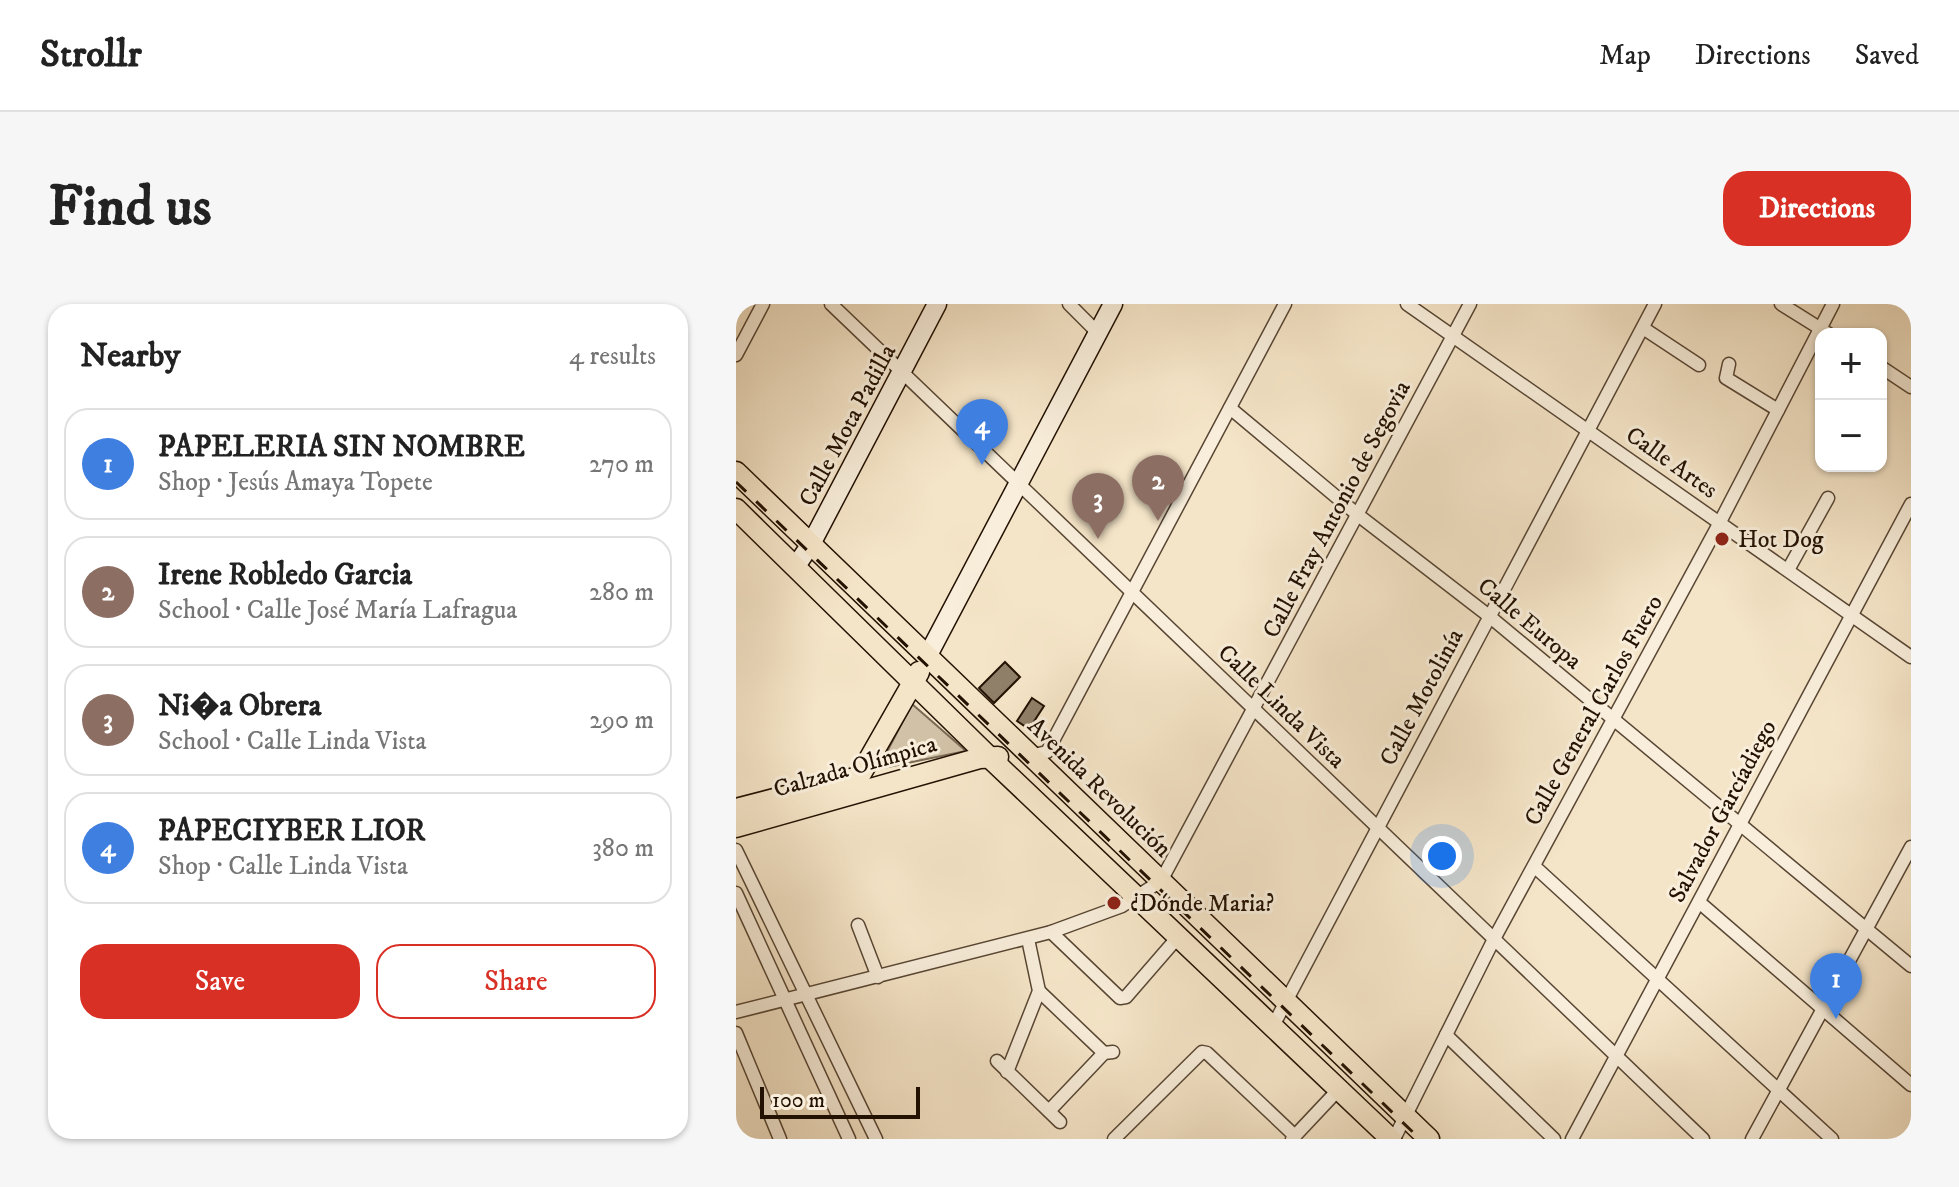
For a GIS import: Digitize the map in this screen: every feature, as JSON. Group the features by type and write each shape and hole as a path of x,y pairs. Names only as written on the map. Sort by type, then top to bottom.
{"main road":[{"name":"Avenida Revolución","path":"736,472 1429,1139"},
{"path":"736,509 989,757 1393,1139"},
{"name":"Calzada Olímpica","path":"736,809 859,777 927,657"},
{"name":"Calzada Olímpica","path":"736,827 989,757 1029,756"}],"street":[{"path":"736,355 763,304"},
{"name":"Calle Linda Vista","path":"831,304 1703,1139"},
{"name":"Calle Mota Padilla","path":"796,566 811,544 937,304"},
{"path":"1069,304 1098,333"},
{"path":"927,657 1113,304"},
{"path":"1029,756 1047,752 1285,304"},
{"name":"Calle Artes","path":"1407,304 1911,657"},
{"name":"Calle Fray Antonio de Segovia","path":"1161,881 1470,304"},
{"name":"Calle Motolinía","path":"1273,1026 1655,304"},
{"path":"1781,304 1819,328"},
{"name":"Calle General Carlos Fuero","path":"1825,328 1833,304"},
{"path":"1643,328 1699,365"},
{"name":"Calle General Carlos Fuero","path":"1393,1139 1494,939 1815,346"},
{"path":"1729,364 1726,378 1778,410"},
{"path":"1887,371 1911,387"},
{"name":"Calle Europa","path":"1230,408 1358,515 1489,616 1911,966"},
{"path":"1788,570 1828,498"},
{"name":"Salvador Garcíadiego","path":"1572,1139 1911,504"},
{"path":"1752,1139 1911,847"},
{"path":"736,850 876,1139"},
{"path":"1534,866 1832,1139"},
{"path":"736,1012 1051,932 1122,906 1161,881"},
{"path":"736,893 849,1139"},
{"path":"1699,902 1911,1085"},
{"path":"858,925 878,977"},
{"path":"1051,932 1120,998 1126,997 1178,937"},
{"path":"1007,1072 1039,991 1028,939"},
{"path":"1039,991 1108,1052 1049,1111"},
{"path":"736,1033 780,1139"},
{"path":"1446,1035 1554,1139"},
{"path":"1114,1139 1202,1052 1207,1053 1293,1137 1339,1089"},
{"path":"997,1061 1060,1122"}],"shaded area":[{"path":"912,704 966,751 878,769"}],"building":[{"path":"1005,662 1020,677 994,703 979,688"},
{"path":"1032,698 1044,706 1029,729 1017,721"}],"railway":[{"path":"736,482 1420,1139"}],"place":[{"name":"PAPECIYBER LIOR","path":"982,465"},
{"name":"Irene Robledo Garcia","path":"1158,521"},
{"name":"Ni�a Obrera","path":"1098,539"},
{"name":"Hot Dog","path":"1722,539"},
{"name":"¿Dónde Maria?","path":"1114,903"},
{"name":"PAPELERIA SIN NOMBRE","path":"1836,1019"}]}
